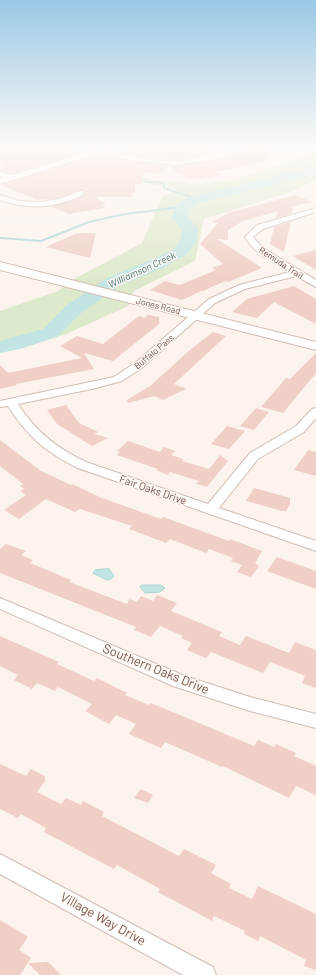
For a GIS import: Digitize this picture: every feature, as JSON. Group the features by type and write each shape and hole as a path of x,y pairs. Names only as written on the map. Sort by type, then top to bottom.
{"street":[{"path":"0,197 18,204 35,205 72,198 80,193"},
{"name":"Remuda Trail","path":"316,210 260,227 249,237 253,244 260,250 316,284"},
{"name":"Jones Road","path":"0,266 316,346"},
{"name":"Buffalo Pass","path":"6,403 92,386 118,378 139,365 197,315 222,296 269,280 296,273"},
{"name":"Fair Oaks Drive","path":"6,403 34,435 61,455 101,472 316,546"},
{"path":"210,510 254,456 264,448 300,429 316,411"},
{"name":"Southern Oaks Drive","path":"0,603 179,680 250,704 316,721"},
{"name":"Village Way Drive","path":"0,863 205,975"}],"green space":[{"path":"172,192 289,192 204,219 195,261 134,291 128,306 64,335 0,349 0,311 58,291 74,279 142,243 162,197"}],"water":[{"path":"109,569 114,576 107,580 93,573 95,570"},
{"path":"142,585 161,585 165,588 160,592 145,593 140,587"}],"building":[{"path":"19,192 73,192 59,198 37,200"},
{"path":"84,192 135,192 131,193 132,197 95,197 106,204 101,205 106,208 69,214 51,207 84,196"},
{"path":"296,195 312,202 291,207 293,208 292,213 276,218 278,211 243,221 228,230 228,240 217,239 262,268 228,282 225,281 182,300 150,290 165,281 180,285 216,270 212,268 223,264 200,244 218,223 212,222 228,213"},
{"path":"291,222 284,252 270,244 274,227"},
{"path":"77,233 96,233 90,258 46,247"},
{"path":"316,250 316,270 293,256"},
{"path":"294,286 316,299 316,324 274,302 257,318 232,312 247,299"},
{"path":"148,315 159,317 159,324 113,361 84,353 94,369 16,384 17,385 0,389 0,365 8,373 82,358 60,346 77,336 103,344 139,316 144,318"},
{"path":"213,332 226,336 174,384 186,389 163,400 154,396 128,403 127,400 150,386 190,350"},
{"path":"316,353 316,373 283,413 261,407 286,378 290,379"},
{"path":"66,405 79,423 98,432 94,434 108,438 92,446 57,424 47,410"},
{"path":"256,408 269,412 254,430 240,426"},
{"path":"227,426 245,431 229,449 211,444"},
{"path":"0,440 41,471 71,485 72,484 102,498 161,519 163,517 229,541 230,539 262,551 255,563 259,566 251,577 237,572 242,565 231,561 233,558 209,549 206,553 170,539 166,543 129,529 132,526 80,509 75,512 46,499 19,519 4,510 26,495 20,491 24,489 20,486 23,484 0,466"},
{"path":"128,441 160,452 164,447 175,451 171,455 183,459 182,461 209,469 220,455 228,461 207,487 196,484 199,481 170,472 168,475 156,470 158,469 117,455 120,452 117,451"},
{"path":"308,450 316,452 316,476 294,470"},
{"path":"254,488 290,498 290,504 286,511 246,501"},
{"path":"6,544 26,551 21,555 33,560 30,563 71,580 69,582 127,604 130,599 137,602 141,596 153,601 157,595 177,603 171,611 222,632 219,636 240,645 246,636 289,653 295,642 316,650 316,688 302,683 305,676 270,662 263,673 211,652 206,658 187,650 192,643 181,638 183,636 160,626 151,637 134,630 136,627 0,573 0,549"},
{"path":"277,557 316,571 316,589 267,571"},
{"path":"0,636 59,662 57,664 94,681 97,678 127,693 125,695 149,705 151,703 254,746 258,740 274,747 276,744 296,753 294,756 316,766 316,795 296,786 289,798 223,766 222,767 165,742 161,748 129,734 136,724 116,715 109,724 85,711 92,704 58,687 55,691 37,683 32,689 14,680 18,675 0,666"},
{"path":"0,764 26,776 31,769 45,776 45,781 37,792 61,804 66,798 81,805 83,801 104,812 102,816 179,856 184,849 216,865 211,873 231,884 229,888 252,899 258,886 316,914 316,970 304,966 306,960 260,936 258,941 244,934 245,931 214,916 212,921 158,892 160,889 117,865 114,869 44,832 46,828 21,814 18,818 0,809"},
{"path":"141,789 153,795 148,803 134,798"},
{"path":"0,920 28,937 19,950 31,958 20,975 0,975"},
{"path":"48,962 61,975 40,975 28,963"}],"waterway":[{"path":"178,192 197,199"},
{"name":"Williamson Creek","path":"0,347 13,345 50,333 74,309 113,282 157,264 180,252 188,242 190,228 179,217 181,207 197,199 224,192"},
{"path":"0,238 41,241 89,222 125,214 181,207"}]}
